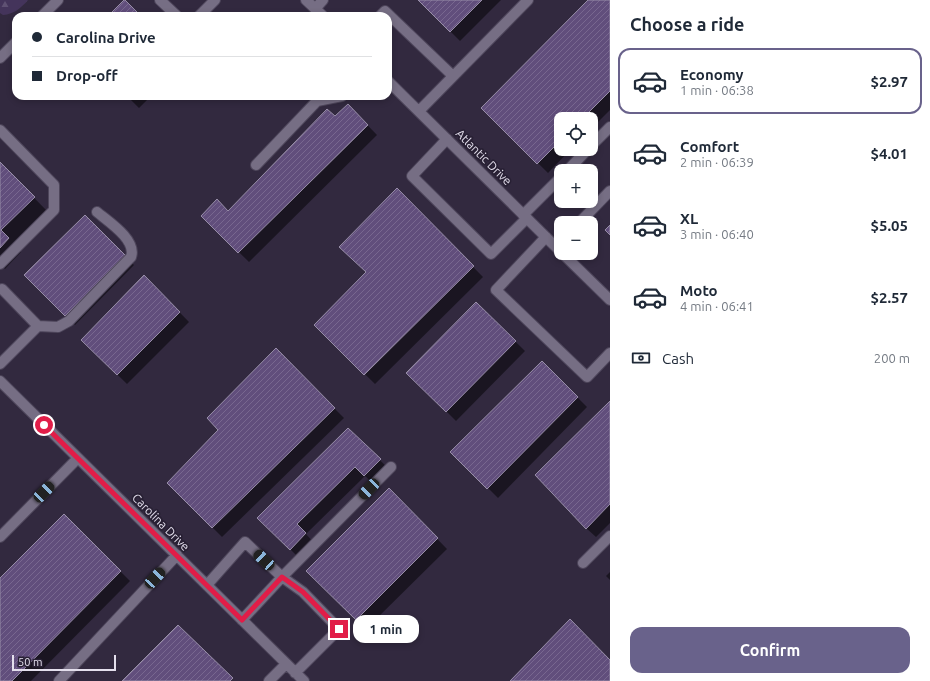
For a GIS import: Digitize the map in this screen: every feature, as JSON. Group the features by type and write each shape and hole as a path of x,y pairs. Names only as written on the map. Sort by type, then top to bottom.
{"street":[{"path":"46,12 58,0"},
{"path":"160,0 173,12"},
{"path":"203,12 215,0"},
{"path":"306,0 318,12"},
{"path":"315,8 323,0"},
{"path":"419,111 528,0"},
{"path":"392,18 453,76"},
{"path":"0,58 12,46"},
{"name":"Atlantic Drive","path":"392,85 554,243"},
{"path":"256,165 317,101 322,100"},
{"path":"598,139 610,127"},
{"path":"0,130 54,185 55,198 54,210 0,264"},
{"path":"447,139 412,176 492,254 554,185"},
{"path":"573,164 581,156"},
{"path":"586,216 610,192"},
{"path":"2,289 38,326 58,327 69,321 131,257 132,249 129,241 98,212"},
{"path":"546,237 496,290 587,377 610,353"},
{"name":"Atlantic Drive","path":"572,260 610,300"},
{"path":"0,364 38,326"},
{"name":"Carolina Drive","path":"0,381 304,681"},
{"path":"0,537 78,458"},
{"path":"242,620 282,577 391,467"},
{"path":"583,563 610,536"},
{"path":"207,585 245,542 282,577 303,592 339,629 295,672"},
{"path":"59,681 177,556"},
{"path":"268,681 286,664"}],"green space":[{"path":"0,0 28,0 23,6 11,13 3,15 0,13"}],"building":[{"path":"125,0 137,12 112,12"},
{"path":"418,0 482,0 450,32"},
{"path":"588,0 610,0 610,91 589,112 554,112 554,147 537,164 481,108"},
{"path":"348,104 368,125 238,253 201,216 217,199 228,211 327,109 335,116"},
{"path":"0,162 35,197 1,230 9,238 0,248"},
{"path":"397,188 474,266 364,375 314,325 366,272 339,247"},
{"path":"85,215 125,255 65,316 24,275"},
{"path":"610,225 610,235 605,230"},
{"path":"144,275 180,312 117,375 81,340"},
{"path":"476,302 516,341 446,412 406,373"},
{"path":"276,348 335,408 212,528 167,483 218,430 207,418"},
{"path":"542,361 578,397 487,489 450,452"},
{"path":"610,401 610,504 586,529 535,475"},
{"path":"348,428 381,459 364,476 355,467 297,524 306,533 290,550 257,518"},
{"path":"389,488 438,538 356,620 306,571"},
{"path":"64,514 121,571 12,681 0,681 0,578"},
{"path":"570,619 610,660 610,681 510,681"},
{"path":"178,625 233,678 230,681 122,681"}],"route":[{"path":"44,425 242,620 282,577 303,592 339,629"}]}
